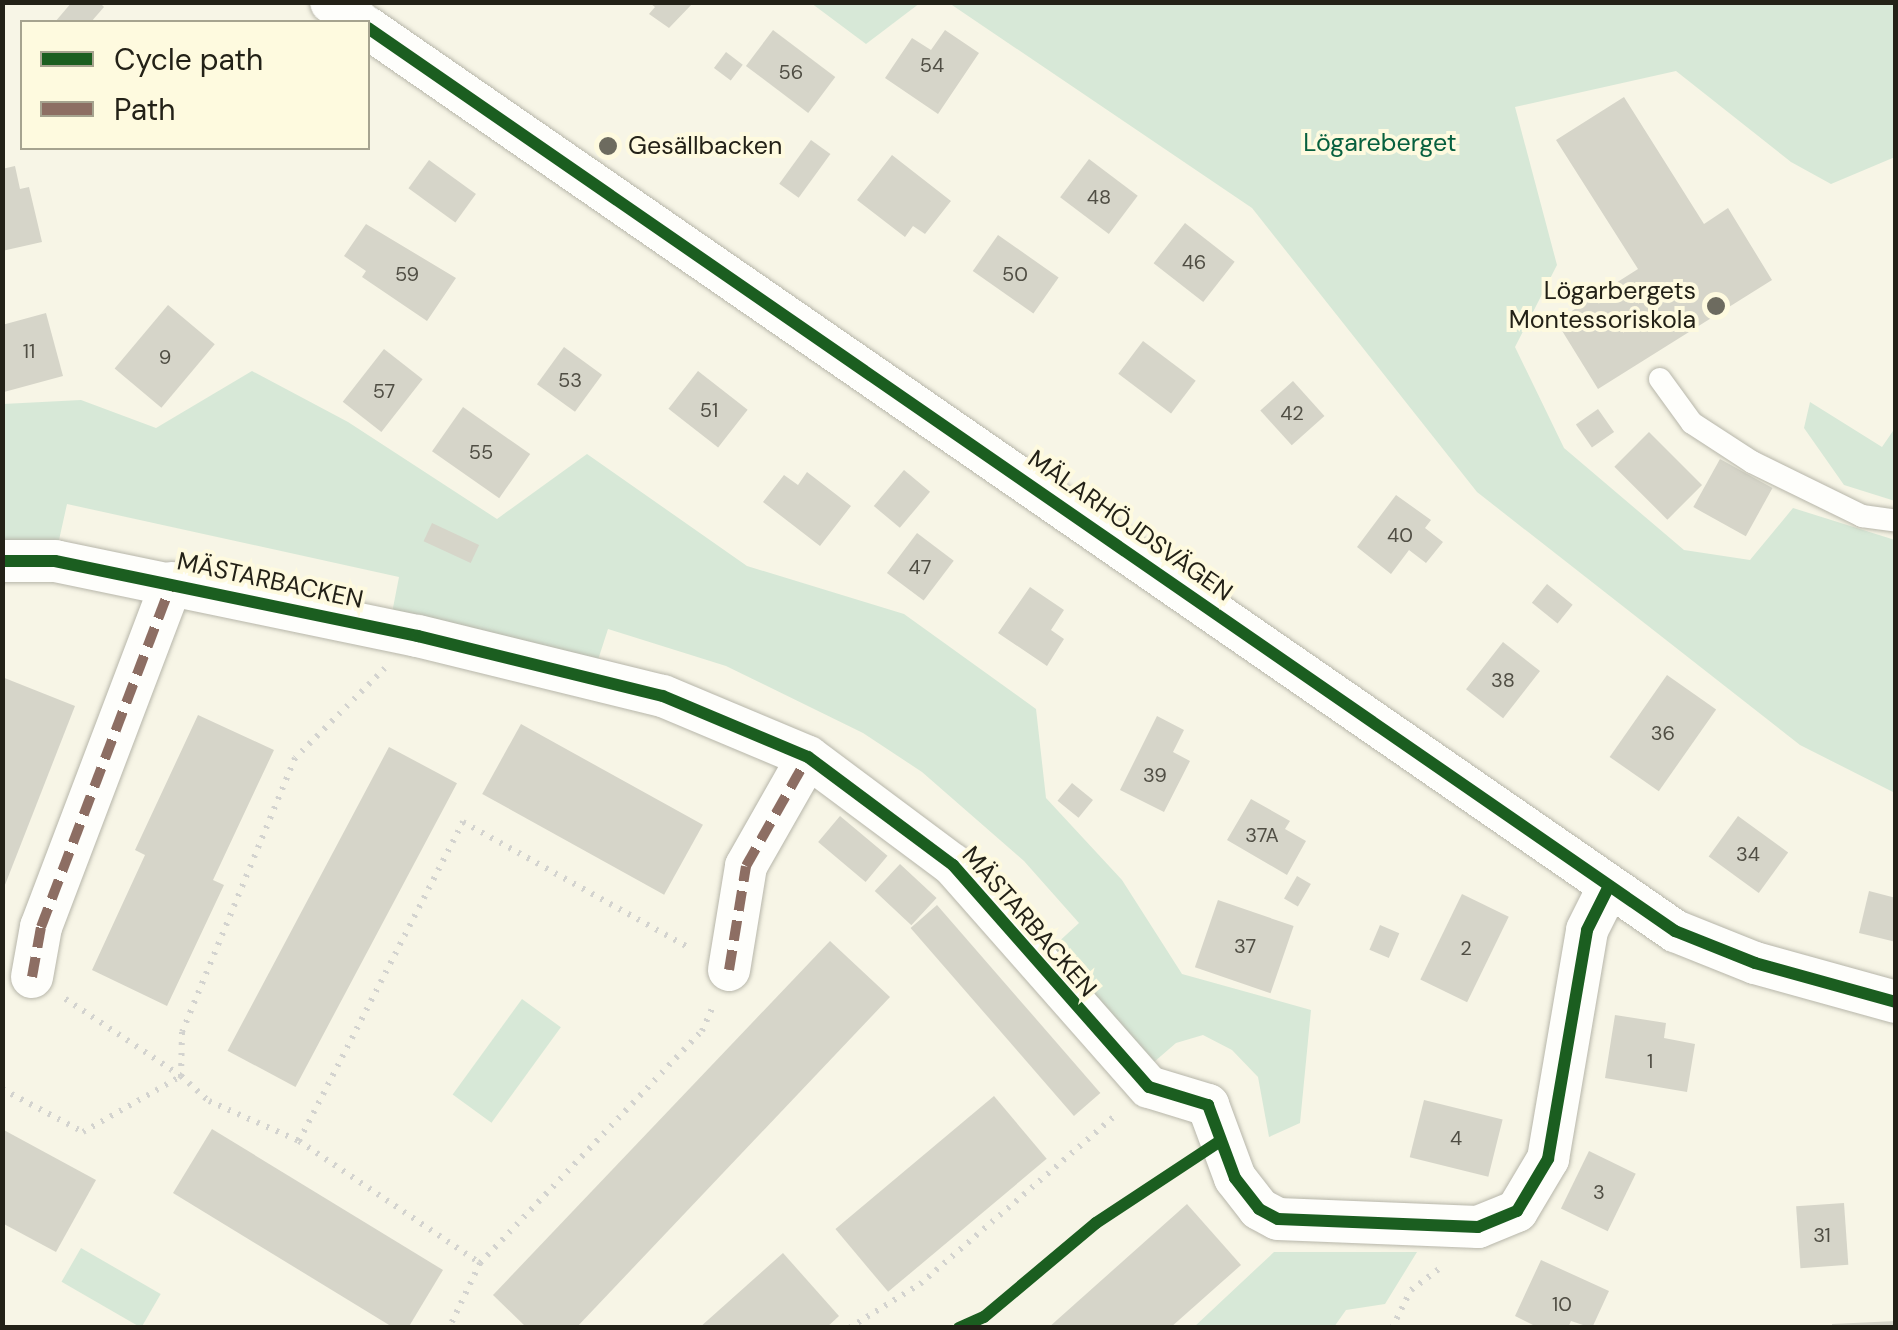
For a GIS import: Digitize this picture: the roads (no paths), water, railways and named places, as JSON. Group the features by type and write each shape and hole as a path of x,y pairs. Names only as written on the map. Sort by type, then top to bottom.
{"street":[{"path":"331,2 357,20"},
{"name":"MÄLARHÖJDSVÄGEN","path":"370,29 1675,931 1755,963 1896,1002"},
{"name":"MÄSTARBACKEN","path":"2,561 37,558 418,636 664,696 808,757 953,865 1149,1087 1208,1105 1235,1178 1259,1208 1278,1219 1381,1227 1496,1224 1517,1211 1548,1160 1586,930 1608,888"},
{"name":"MÄSTARBACKEN","path":"32,977 40,927 172,583"},
{"path":"729,970 746,866 808,757"}],"lane":[{"path":"1660,379 1692,422 1752,462 1862,516 1896,521"}],"place":[{"name":"Gesällbacken","path":"608,146"},
{"name":"Lögarbergets Montessoriskola","path":"1716,306"}],"park label":[{"name":"Lögareberget","path":"1380,143"}]}
